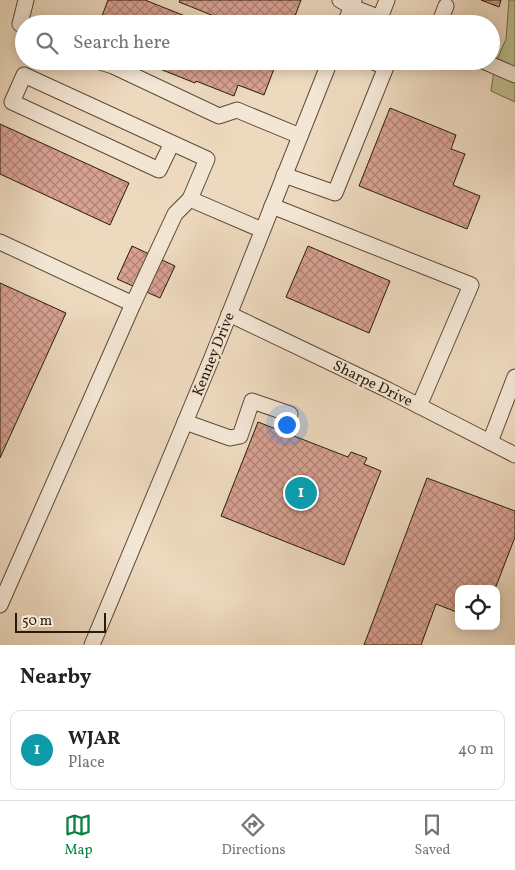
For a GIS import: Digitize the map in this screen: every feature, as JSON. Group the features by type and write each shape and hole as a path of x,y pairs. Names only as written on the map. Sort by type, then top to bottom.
{"street":[{"path":"22,15 26,0"},
{"path":"387,0 387,15"},
{"path":"347,15 349,2 375,15"},
{"path":"442,15 446,6"},
{"path":"500,68 515,75"},
{"path":"121,70 219,116 237,110 300,136"},
{"name":"Kenney Drive","path":"92,645 185,422 326,70"},
{"path":"284,175 335,193 385,70"},
{"path":"0,605 133,304 175,214 190,199 207,159 24,75 12,102 159,170 172,143"},
{"path":"190,199 262,230"},
{"path":"272,206 471,285 419,406"},
{"path":"0,242 133,304"},
{"name":"Sharpe Drive","path":"229,314 515,455"},
{"path":"490,442 515,377"},
{"path":"185,422 230,438 240,436 252,401 290,414"}],"green space":[{"path":"509,0 515,0 515,102 491,91 494,70 500,70 500,53 506,39"}],"building":[{"path":"108,0 145,0 182,15 102,15"},
{"path":"180,0 301,0 295,15 212,15 179,2"},
{"path":"481,0 501,0 499,7"},
{"path":"162,70 274,70 264,95 238,85 234,96 196,81 195,83"},
{"path":"390,108 456,135 451,149 465,154 453,185 480,196 467,229 359,186"},
{"path":"0,124 129,183 110,225 0,174"},
{"path":"132,246 175,266 160,298 117,279"},
{"path":"308,246 390,281 369,333 286,297"},
{"path":"0,283 66,313 0,458"},
{"path":"258,422 348,457 351,452 367,458 364,464 381,471 344,565 221,516"},
{"path":"427,478 515,511 515,537 497,585 455,585 455,611 436,604 421,645 364,645"}],"place":[{"name":"WJAR","path":"301,493"}]}
